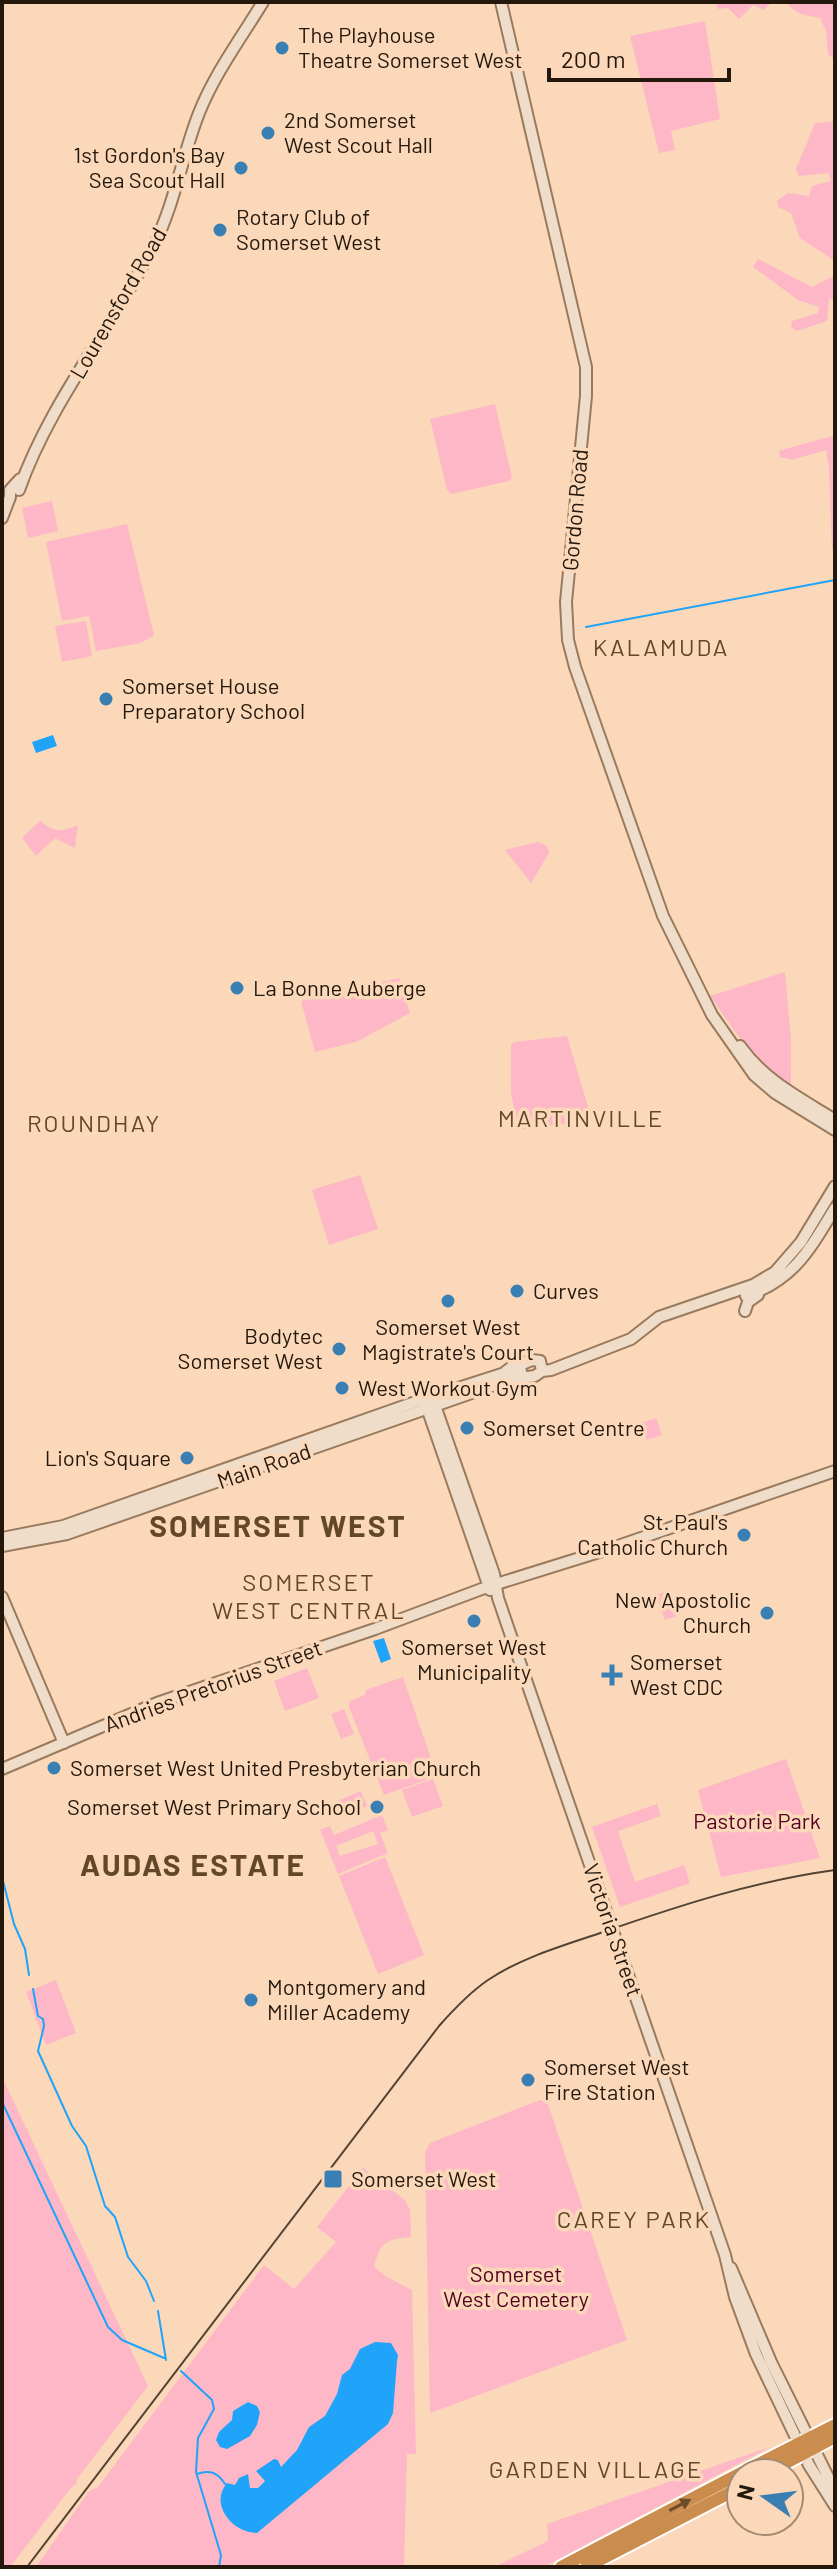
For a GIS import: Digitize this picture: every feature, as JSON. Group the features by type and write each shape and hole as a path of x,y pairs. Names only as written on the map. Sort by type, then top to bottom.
{"highway":[{"path":"790,2457 835,2425"},
{"path":"780,2457 835,2437"},
{"path":"561,2567 725,2481"},
{"path":"586,2567 725,2495"}],"street":[{"name":"Lourensford Road","path":"4,514 25,485 25,473 66,393 117,312 155,242 203,104 263,2"},
{"name":"Gordon Road","path":"501,2 586,367 586,396 566,602 568,640 663,916 682,958 733,1048 754,1075 783,1098 835,1130"},
{"name":"Gordon Road","path":"706,1001 763,1074 835,1120"},
{"path":"740,1292 780,1267 801,1242 835,1186"},
{"path":"745,1311 750,1299 788,1274 801,1261 835,1208"},
{"path":"519,1367 535,1376 541,1366 567,1363 631,1339 659,1317 716,1297 763,1291"},
{"name":"Main Road","path":"3,1544 429,1403 519,1367"},
{"name":"Main Road","path":"429,1403 519,1367"},
{"name":"Victoria Street","path":"429,1403 727,2263 746,2329 835,2506"},
{"name":"Andries Pretorius Street","path":"2,1769 157,1703 835,1471"},
{"path":"2,1597 64,1743"},
{"name":"Victoria Street","path":"806,2446 835,2491"}],"green space":[{"path":"715,2 772,2 764,10 753,5 739,19 728,8 718,9"},
{"path":"786,2 835,2 835,60 828,54 826,31 820,18 797,12"},
{"path":"705,21 720,119 671,131 675,150 659,153 630,36"},
{"path":"835,121 835,261 800,238 791,213 778,207 777,201 788,193 809,196 812,186 831,181 828,173 799,176 796,169 815,123"},
{"path":"758,259 812,287 835,275 835,300 829,299 827,321 797,331 791,327 792,321 818,313 819,307 798,300 753,267"},
{"path":"495,404 512,478 451,494 447,490 430,419"},
{"path":"835,435 835,551 832,550 826,450 792,460 780,457 779,451"},
{"path":"52,501 58,531 28,538 22,508"},
{"path":"127,524 154,635 141,643 96,651 89,616 62,621 46,542"},
{"path":"86,621 92,656 62,662 55,626"},
{"path":"40,821 59,830 78,825 75,848 55,838 36,856 22,838"},
{"path":"538,842 547,846 549,853 531,883 505,850"},
{"path":"785,972 791,1040 791,1088 756,1058 710,996"},
{"path":"399,978 410,1013 356,1042 315,1052 301,1001"},
{"path":"567,1036 592,1120 519,1130 511,1093 511,1045 514,1042"},
{"path":"360,1175 378,1229 329,1245 312,1190"},
{"path":"656,1418 662,1435 647,1440 641,1423"},
{"path":"668,1591 677,1616 665,1620 656,1595"},
{"path":"307,1668 319,1698 285,1711 274,1681"},
{"path":"403,1677 437,1776 384,1795 349,1707 350,1701 365,1695 366,1690"},
{"path":"344,1709 354,1734 341,1739 331,1714"},
{"name":"Pastorie Park","path":"786,1759 820,1858 721,1877 698,1790"},
{"path":"433,1779 443,1806 412,1817 402,1790"},
{"path":"361,1791 367,1806 341,1816 335,1802"},
{"path":"657,1804 661,1816 618,1831 635,1882 684,1865 690,1883 620,1907 592,1827"},
{"path":"382,1815 388,1830 380,1833 388,1853 338,1874 320,1830 330,1826 334,1835","holes":["373,1831 378,1844 340,1856 336,1846"]},
{"path":"385,1857 424,1955 378,1974 339,1876"},
{"path":"56,1980 76,2033 46,2045 26,1992"},
{"path":"2,2077 148,2386 10,2567 2,2567"},
{"name":"Somerset West Cemetery","path":"540,2100 548,2104 627,2340 430,2413 425,2152 430,2143"},
{"path":"363,2168 405,2200 410,2210 411,2237 395,2239 382,2246 374,2266 385,2276 412,2290 416,2454 407,2454 404,2567 36,2567 89,2491 98,2487 264,2265 294,2289 336,2242 317,2227"},
{"path":"770,2447 751,2457 741,2457"},
{"path":"725,2463 725,2471 544,2567 494,2567 548,2541 547,2524"}],"water":[{"path":"53,735 57,746 36,753 32,742"},
{"path":"384,1638 391,1659 381,1663 373,1641"},
{"path":"375,2342 391,2343 398,2355 393,2413 388,2424 257,2533 248,2532 232,2523 222,2508 221,2500 227,2483 235,2485 239,2478 248,2474 250,2488 258,2488 265,2481 256,2471 274,2459 281,2467 297,2450 309,2427 325,2416 337,2394 342,2375 350,2369 360,2349"},
{"path":"248,2402 257,2406 260,2412 257,2425 250,2436 227,2449 220,2447 216,2440 219,2432 232,2420 233,2411"}],"waterway":[{"path":"586,627 835,580"},
{"path":"2,1877 14,1924 25,1949 29,1975"},
{"path":"33,1989 38,2016 43,2019 44,2026 38,2051 72,2126 86,2146 105,2206 115,2217 128,2257 146,2281 154,2301"},
{"path":"2,2102 108,2327 122,2340 164,2358"},
{"path":"158,2311 166,2360"},
{"path":"181,2371 212,2400 214,2409 198,2438 196,2472 221,2555 219,2567"},
{"path":"197,2474 213,2473 225,2484"}],"railway":[{"path":"27,2567 439,2026 474,1990 531,1958 634,1921 747,1887 835,1870"}],"place":[{"name":"The Playhouse Theatre Somerset West","path":"282,48"},
{"name":"2nd Somerset West Scout Hall","path":"268,133"},
{"name":"1st Gordon's Bay Sea Scout Hall","path":"241,168"},
{"name":"Rotary Club of Somerset West","path":"220,230"},
{"name":"Somerset House Preparatory School","path":"106,699"},
{"name":"La Bonne Auberge","path":"237,988"},
{"name":"Curves","path":"517,1291"},
{"name":"Somerset West Magistrate's Court","path":"448,1301"},
{"name":"Bodytec Somerset West","path":"339,1349"},
{"name":"West Workout Gym","path":"342,1388"},
{"name":"Somerset Centre","path":"467,1428"},
{"name":"Lion's Square","path":"187,1458"},
{"name":"St. Paul's Catholic Church","path":"744,1535"},
{"name":"New Apostolic Church","path":"767,1613"},
{"name":"Somerset West Municipality","path":"474,1621"},
{"name":"Somerset West CDC","path":"612,1675"},
{"name":"Somerset West United Presbyterian Church","path":"54,1768"},
{"name":"Somerset West Primary School","path":"377,1807"},
{"name":"Montgomery and Miller Academy","path":"251,2000"},
{"name":"Somerset West Fire Station","path":"528,2080"},
{"name":"Somerset West","path":"333,2179"}],"district":[{"name":"KALAMUDA","path":"661,648"},
{"name":"MARTINVILLE","path":"581,1119"},
{"name":"ROUNDHAY","path":"94,1124"},
{"name":"SOMERSET WEST","path":"278,1527"},
{"name":"SOMERSET WEST CENTRAL","path":"309,1597"},
{"name":"AUDAS ESTATE","path":"193,1866"},
{"name":"CAREY PARK","path":"634,2220"},
{"name":"GARDEN VILLAGE","path":"596,2470"}]}
